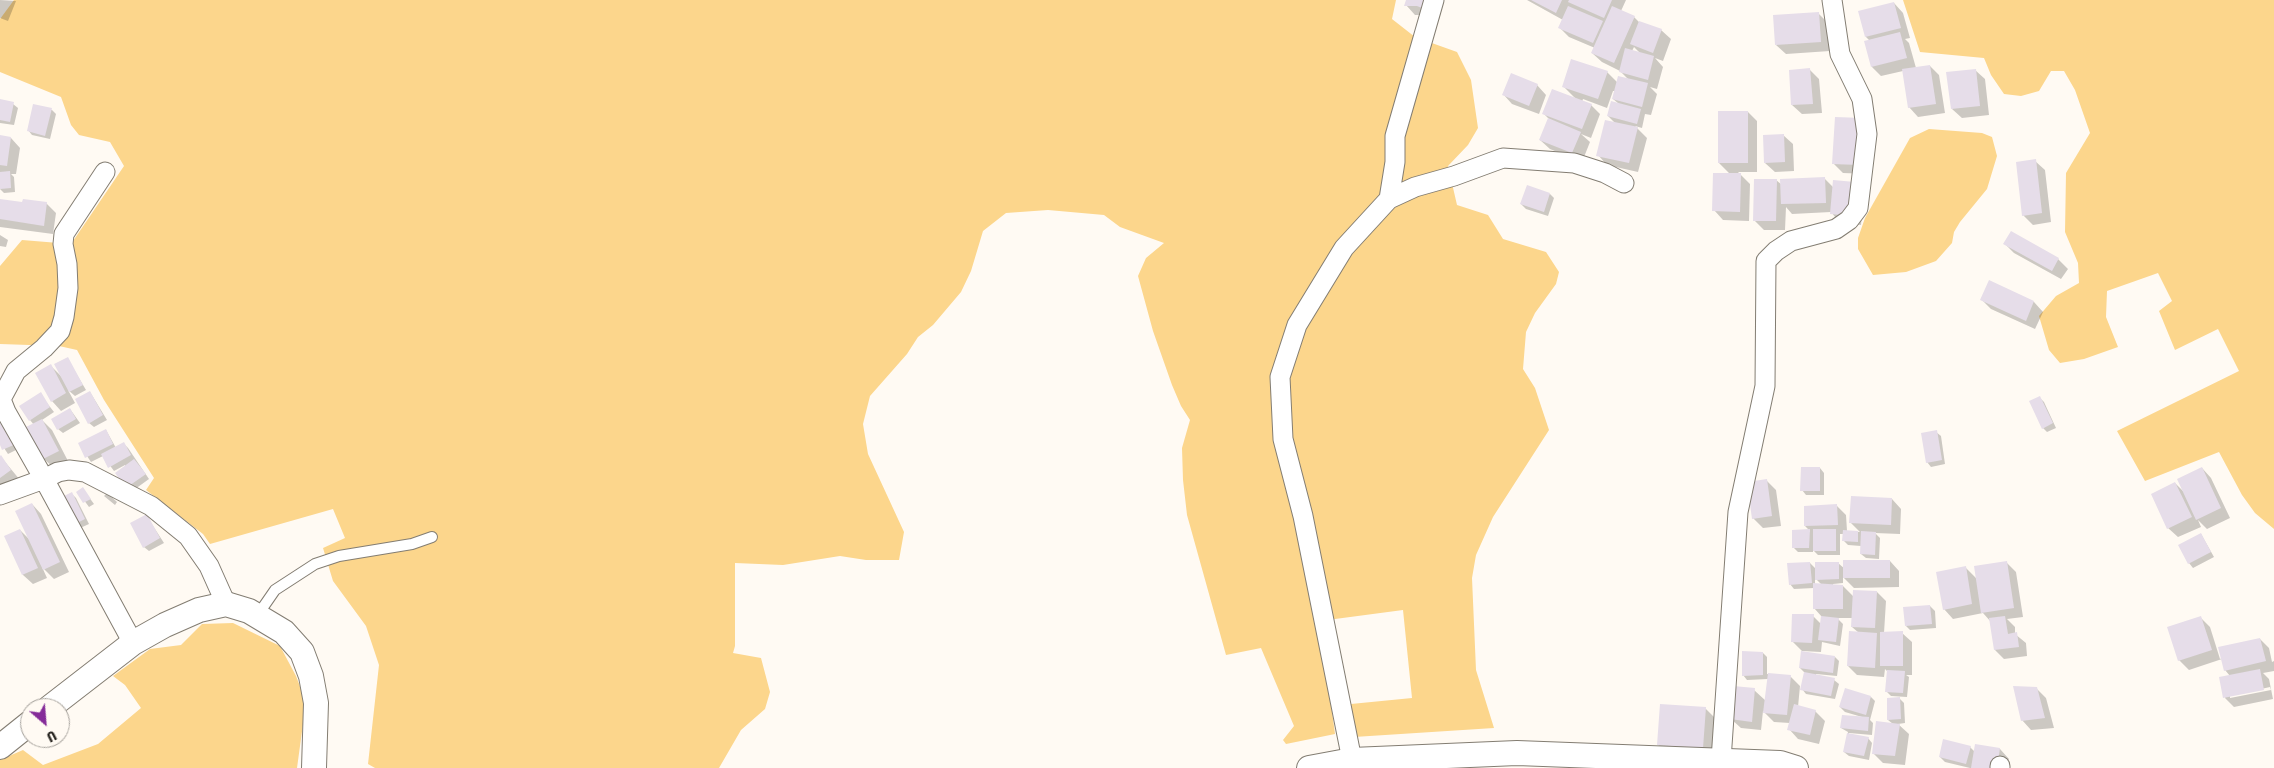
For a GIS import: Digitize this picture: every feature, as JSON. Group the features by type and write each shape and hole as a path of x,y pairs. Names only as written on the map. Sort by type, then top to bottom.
{"street":[{"path":"1389,199 1395,162 1395,136 1434,0"},
{"path":"1721,760 1738,512 1765,386 1766,261 1776,251 1791,241 1836,229 1849,220 1858,208 1867,134 1862,100 1840,54 1832,0"},
{"path":"1352,760 1303,516 1283,439 1280,377 1297,325 1344,248 1389,199 1415,187 1454,176 1503,158 1574,164 1605,173 1624,183"},
{"path":"105,172 64,234 63,244 67,264 68,288 60,331 44,348 16,371 0,398 133,643"},
{"path":"0,495 58,472 69,470 85,472 151,506 188,536 209,566 226,604"},
{"path":"61,698 133,643 165,625 199,610 226,604 257,616 284,632 302,652 311,676 316,703 314,768"},
{"path":"0,747 20,731"},
{"path":"1309,768 1352,760 1490,761 1517,752 1605,758 1780,763 1796,768"}],"lane":[{"path":"257,616 275,590 314,564 339,556 412,544 432,536"}],"shaded area":[{"path":"14,0 1396,0 1392,19 1415,37 1457,52 1471,80 1478,128 1468,145 1448,166 1457,205 1488,215 1503,239 1546,252 1559,272 1556,284 1535,313 1526,332 1523,369 1535,388 1549,430 1493,517 1476,555 1472,578 1476,670 1494,728 1354,737 1351,704 1412,698 1403,610 1320,621 1335,734 1286,744 1283,740 1294,726 1261,648 1226,655 1187,515 1182,448 1190,420 1181,406 1172,385 1153,331 1138,276 1146,258 1164,243 1120,227 1104,215 1048,210 1006,213 983,231 971,271 961,292 933,325 918,337 907,354 870,396 863,424 868,454 904,532 899,560 866,560 840,556 783,565 735,563 735,646 733,653 761,658 770,692 765,709 741,730 719,768 375,768 368,764 379,665 366,626 333,581 323,548 345,538 333,509 210,544 203,534 146,490 154,478 104,400 77,350 59,346 0,344 0,266 22,240 71,244 124,166 110,142 79,135 71,125 61,97 0,72 0,19"},
{"path":"1903,0 2274,0 2274,529 2255,513 2242,495 2219,452 2145,481 2117,431 2239,371 2218,329 2175,350 2159,311 2172,301 2158,273 2107,291 2106,317 2118,347 2084,359 2060,363 2049,350 2039,316 2056,296 2079,283 2078,263 2065,232 2066,173 2090,133 2075,90 2064,71 2051,71 2039,91 2021,96 2004,94 1991,75 1984,58 1920,52"},
{"path":"1929,129 1982,133 1992,137 1997,156 1987,189 1960,222 1954,232 1952,243 1936,261 1906,272 1873,275 1858,249 1858,238 1865,218 1910,138"},
{"path":"233,623 280,646 296,676 306,702 297,768 0,768 0,760 23,750 43,765 98,744 141,708 125,685 113,676 150,649 181,645 202,624"}],"building":[{"path":"1406,0 1432,0 1430,11 1417,6 1404,6"},
{"path":"1531,0 1562,0 1556,13"},
{"path":"1569,0 1612,0 1604,18 1568,2"},
{"path":"1894,2 1901,28 1865,37 1858,11"},
{"path":"1568,6 1603,21 1593,43 1558,28"},
{"path":"1612,6 1635,16 1614,63 1591,53"},
{"path":"1819,12 1821,42 1775,45 1773,15"},
{"path":"1639,21 1662,29 1653,53 1630,44"},
{"path":"1900,32 1907,58 1871,67 1864,41"},
{"path":"1625,48 1654,56 1648,80 1619,72"},
{"path":"1571,59 1608,71 1598,99 1562,87"},
{"path":"1930,65 1936,104 1908,108 1902,69"},
{"path":"1810,68 1813,104 1791,105 1789,70"},
{"path":"1976,69 1980,106 1951,109 1946,72"},
{"path":"1511,73 1538,84 1529,106 1502,95"},
{"path":"1618,76 1648,83 1642,107 1612,99"},
{"path":"1552,89 1592,104 1582,129 1542,114"},
{"path":"0,99 14,102 10,122 0,120"},
{"path":"1611,101 1641,109 1637,124 1607,116"},
{"path":"33,104 52,108 45,136 27,131"},
{"path":"1718,111 1748,111 1748,163 1718,163"},
{"path":"1835,117 1863,118 1860,165 1832,164"},
{"path":"1548,118 1581,132 1572,153 1539,140"},
{"path":"1605,120 1638,127 1629,163 1596,156"},
{"path":"1784,134 1785,162 1764,163 1763,135"},
{"path":"0,135 11,137 7,166 0,165"},
{"path":"2036,159 2042,213 2022,216 2016,162"},
{"path":"10,171 11,188 0,189 0,172"},
{"path":"1713,173 1741,173 1740,212 1712,211"},
{"path":"1825,177 1826,203 1781,204 1780,179"},
{"path":"1754,179 1777,179 1776,221 1753,221"},
{"path":"1833,180 1855,182 1852,216 1830,214"},
{"path":"1527,185 1550,193 1544,212 1520,204"},
{"path":"0,199 22,202 23,199 47,202 44,226 0,219"},
{"path":"2011,231 2059,258 2052,271 2003,244"},
{"path":"1989,280 2034,301 2026,321 1980,300"},
{"path":"68,357 83,385 69,392 54,364"},
{"path":"51,364 66,393 51,402 35,373"},
{"path":"90,391 103,415 88,424 75,399"},
{"path":"41,392 50,407 29,421 19,406"},
{"path":"2040,396 2053,423 2042,429 2029,401"},
{"path":"70,408 76,419 57,430 51,419"},
{"path":"0,415 16,444 2,450 0,445"},
{"path":"42,419 59,451 43,459 26,427"},
{"path":"106,429 113,444 85,458 78,443"},
{"path":"1937,430 1942,460 1926,463 1921,433"},
{"path":"124,442 131,455 108,468 101,454"},
{"path":"0,456 11,470 0,478"},
{"path":"134,459 146,474 126,488 115,473"},
{"path":"1801,467 1820,467 1820,491 1800,491"},
{"path":"2202,467 2221,508 2196,520 2177,479"},
{"path":"1767,479 1772,516 1752,519 1747,482"},
{"path":"2175,482 2192,517 2167,529 2151,494"},
{"path":"83,487 91,499 83,503 76,492"},
{"path":"72,492 85,519 73,525 60,498"},
{"path":"1851,496 1892,498 1891,525 1849,523"},
{"path":"32,503 60,562 43,570 15,511"},
{"path":"1837,504 1838,525 1804,526 1804,506"},
{"path":"147,514 160,538 143,548 130,523"},
{"path":"20,529 38,568 22,575 4,536"},
{"path":"1810,529 1809,548 1792,548 1792,530"},
{"path":"1813,529 1836,529 1836,551 1813,551"},
{"path":"1843,530 1858,531 1858,542 1842,541"},
{"path":"1861,531 1876,532 1875,555 1860,554"},
{"path":"2201,533 2211,552 2188,564 2178,545"},
{"path":"1843,560 1890,560 1890,578 1843,578"},
{"path":"2007,561 2014,608 1981,613 1974,566"},
{"path":"1810,562 1812,583 1789,585 1787,563"},
{"path":"1815,562 1839,562 1839,579 1815,580"},
{"path":"1966,566 1972,604 1943,610 1936,572"},
{"path":"1813,583 1843,585 1843,609 1813,609"},
{"path":"1853,590 1877,591 1875,628 1851,627"},
{"path":"1930,605 1932,624 1905,626 1903,607"},
{"path":"1792,614 1814,614 1812,643 1791,642"},
{"path":"1821,616 1839,618 1836,642 1818,640"},
{"path":"2005,616 2008,634 2017,632 2019,647 1994,650 1989,618"},
{"path":"2201,616 2212,650 2178,661 2167,627"},
{"path":"1849,631 1877,633 1875,668 1847,666"},
{"path":"1903,631 1903,666 1880,666 1880,632"},
{"path":"2260,638 2266,661 2224,671 2218,647"},
{"path":"1742,651 1763,652 1763,675 1742,676"},
{"path":"1801,651 1835,656 1833,673 1799,668"},
{"path":"2260,669 2264,690 2223,698 2219,677"},
{"path":"1887,670 1905,671 1903,693 1885,692"},
{"path":"1804,672 1835,678 1831,696 1800,690"},
{"path":"1768,673 1791,675 1787,715 1763,713"},
{"path":"1733,686 1755,688 1752,722 1730,719"},
{"path":"2013,686 2037,687 2045,718 2021,721"},
{"path":"1845,688 1871,696 1866,715 1839,707"},
{"path":"1900,697 1901,719 1887,720 1887,698"},
{"path":"1660,704 1706,707 1703,748 1657,745"},
{"path":"1794,704 1816,710 1810,735 1787,730"},
{"path":"1842,715 1869,717 1868,731 1840,728"},
{"path":"1876,721 1900,724 1895,756 1872,754"},
{"path":"1847,733 1869,737 1864,756 1843,752"},
{"path":"1943,739 1971,746 1966,764 1939,757"},
{"path":"1975,744 2000,748 1997,768 1971,768"}]}
